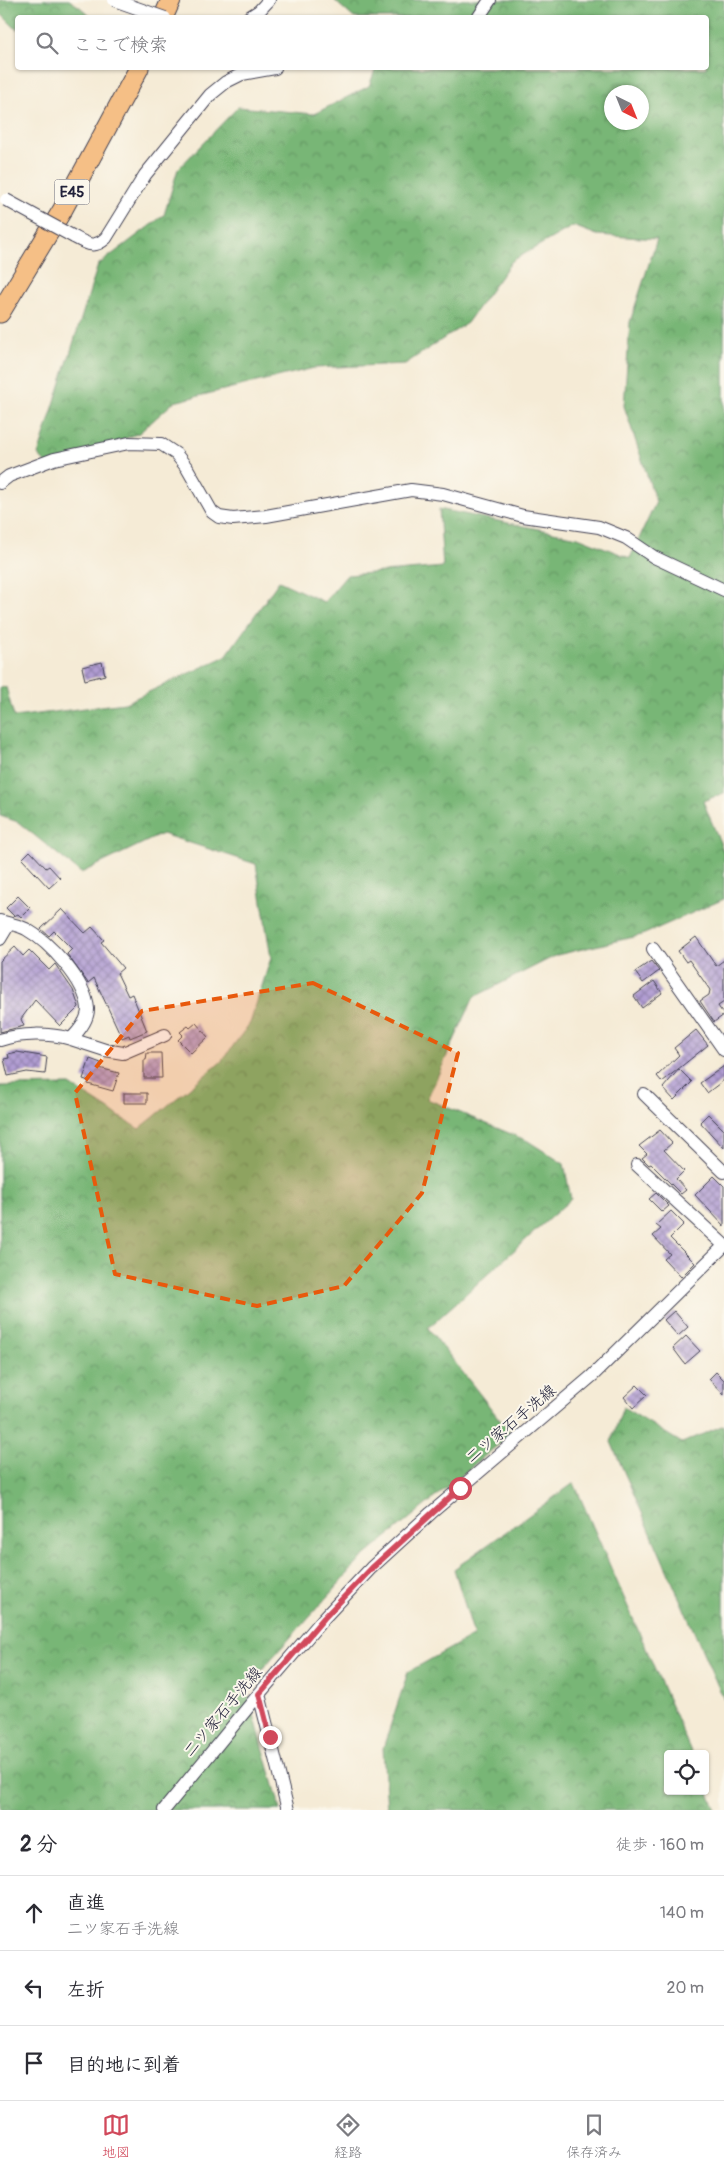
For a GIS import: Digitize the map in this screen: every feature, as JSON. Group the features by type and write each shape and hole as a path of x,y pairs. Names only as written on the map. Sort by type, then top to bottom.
{"highway":[{"path":"165,15 171,0"},
{"name":"E45","path":"0,313 63,209 138,70"}],"street":[{"path":"114,0 156,15"},
{"path":"253,15 269,0"},
{"path":"480,15 490,0"},
{"path":"3,197 74,238 91,246 99,245 106,238 145,175 210,95 226,82 242,74 264,70"},
{"path":"0,483 9,476 54,458 129,443 161,444 176,454 187,468 212,512 219,517 233,519 266,516 411,490 443,494 523,516 599,526 626,538 654,557 724,590"},
{"path":"0,939 5,922 25,929 56,953 80,987 88,1011 83,1024 71,1039"},
{"path":"653,949 724,1050"},
{"path":"0,1040 14,1036 59,1036 105,1050 123,1053 166,1035"},
{"path":"644,1094 724,1172"},
{"path":"637,1165 724,1245"},
{"name":"二ツ家石手洗線","path":"164,1810 324,1618 372,1568 431,1513 592,1376 724,1245"},
{"path":"259,1694 288,1810"}],"highlighted area":[{"path":"313,983 458,1053 422,1193 344,1286 257,1306 115,1274 75,1093 142,1011"}],"green space":[{"path":"0,0 69,0 89,15 15,15 15,28 0,13"},
{"path":"724,0 724,793 703,801 724,852 724,899 642,935 557,955 474,997 427,1099 528,1141 564,1164 571,1199 428,1328 511,1434 362,1558 246,1687 281,1810 0,1810 0,1086 70,1085 139,1129 221,1062 250,1023 271,958 256,864 162,834 81,873 18,822 0,816 0,688 6,687 14,717 125,703 226,656 279,581 324,602 347,575 443,567 439,509 578,537 630,558 656,502 624,406 630,322 657,239 597,235 573,226 512,261 467,323 405,364 314,368 174,402 139,433 51,469 38,455 98,265 164,215 178,169 238,107 314,114 369,86 375,70 709,70 709,15 351,15 335,1"},
{"path":"623,1407 682,1443 724,1425 724,1700 611,1442"},
{"path":"574,1483 690,1750 664,1750 664,1795 709,1795 709,1793 716,1810 387,1810 383,1748 408,1672 474,1635 454,1569"}],"building":[{"path":"102,662 105,675 85,680 82,667"},
{"path":"30,851 46,868 49,866 60,878 49,888 22,859"},
{"path":"18,896 30,908 21,917 18,914 14,916 6,908"},
{"path":"62,909 85,933 92,927 104,940 101,942 123,968 117,973 128,996 132,994 147,1031 130,1038 129,1035 122,1038 94,978 88,983 67,954 72,949 54,931 49,936 41,929"},
{"path":"696,937 716,966 724,960 724,1002 718,1006 724,1015 714,1022 700,1001 709,995 710,990 689,960 686,962 678,951"},
{"path":"15,947 23,956 29,950 49,970 55,964 73,990 79,1007 60,1026 35,1000 21,1019 24,1026 0,1032 0,961"},
{"path":"651,961 659,971 643,983 635,972"},
{"path":"654,981 662,993 642,1008 634,996"},
{"path":"196,1023 208,1037 191,1053 178,1040 183,1035 180,1032"},
{"path":"696,1030 708,1045 662,1082 657,1076 679,1055 674,1048"},
{"path":"17,1052 47,1057 45,1074 27,1072 8,1076 4,1059 9,1058 8,1054"},
{"path":"147,1053 161,1053 162,1078 144,1078 144,1060 146,1060"},
{"path":"90,1059 101,1063 99,1068 119,1073 113,1091 88,1084 89,1081 83,1079"},
{"path":"724,1066 724,1080 707,1093 700,1083"},
{"path":"679,1069 692,1082 674,1100 663,1088"},
{"path":"124,1093 147,1093 147,1103 124,1103"},
{"path":"708,1114 724,1130 724,1148 700,1122"},
{"path":"660,1130 672,1143 664,1150 684,1171 676,1179 686,1190 681,1194 651,1164 649,1165 642,1158 647,1154 639,1146"},
{"path":"714,1176 724,1186 724,1226 695,1195"},
{"path":"656,1193 669,1206 662,1212 649,1199"},
{"path":"671,1211 684,1224 670,1238 695,1263 681,1277 664,1259 670,1254 653,1236 661,1229 656,1225"},
{"path":"674,1311 688,1327 678,1336 664,1320"},
{"path":"686,1336 700,1351 685,1364 673,1348"},
{"path":"716,1372 724,1380 724,1395 709,1379"},
{"path":"637,1385 647,1395 633,1408 624,1397"}],"route":[{"path":"270,1737 259,1694 324,1618 372,1568 460,1488"}]}
